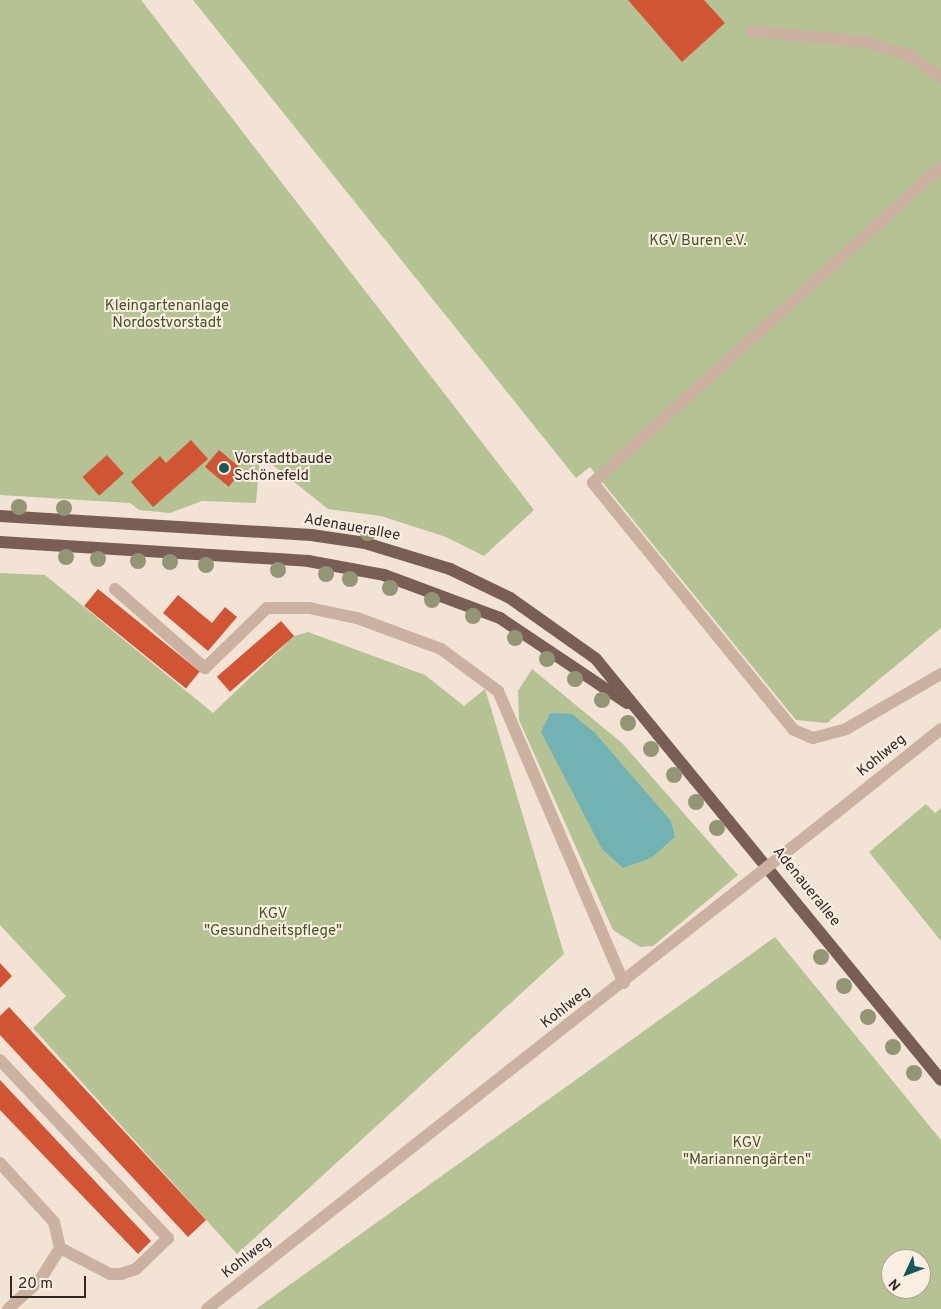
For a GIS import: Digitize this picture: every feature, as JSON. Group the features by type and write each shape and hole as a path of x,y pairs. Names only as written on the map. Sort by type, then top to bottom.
{"main road":[{"name":"Adenauerallee","path":"0,516 311,535 417,557 510,598 547,621 596,659 941,1080"},
{"name":"Adenauerallee","path":"0,542 308,561 384,575 500,618 538,640 644,716"}],"street":[{"path":"752,31 864,42 908,55 941,77"},
{"path":"941,167 593,483 794,730 813,738 846,729 941,674"},
{"path":"115,588 205,668 268,608 309,608 357,618 441,649 498,691 624,983"},
{"name":"Kohlweg","path":"207,1309 624,983 941,729"},
{"path":"0,1060 168,1238 136,1269 121,1274 110,1274 60,1248"},
{"path":"0,1163 54,1222 60,1248 40,1280 8,1309"}],"green space":[{"name":"Kleingartenanlage Nordostvorstadt","path":"0,0 141,0 534,510 484,556 446,537 381,516 328,509 260,455 256,503 202,501 170,513 139,510 130,503 0,495"},
{"name":"KGV Buren e.V.","path":"193,0 941,0 941,628 827,723 796,720 590,467 576,478"},
{"name":"KGV \"Gesundheitspflege\"","path":"0,573 45,575 213,713 294,636 308,632 425,675 464,706 485,689 564,954 237,1254 33,1028 66,996 0,925"},
{"path":"532,669 622,743 738,875 653,946 640,947 613,930 519,720 518,691"},
{"path":"926,804 935,813 941,808 941,941 869,852"},
{"name":"KGV \"Mariannengärten\"","path":"775,937 941,1140 941,1309 256,1309"}],"water":[{"path":"550,713 572,714 595,733 671,821 675,837 651,858 623,868 602,849 541,732"}],"building":[{"path":"628,0 704,0 725,23 682,62"},
{"path":"191,440 208,459 153,507 131,482 160,456 166,463"},
{"name":"Vorstadtbaude Schönefeld","path":"219,450 243,470 229,487 205,467"},
{"path":"107,455 124,474 99,496 82,477"},
{"path":"98,589 200,671 186,689 84,606"},
{"path":"178,595 212,623 225,607 237,617 208,651 163,613"},
{"path":"281,621 294,636 230,692 217,677"},
{"path":"0,963 12,976 0,988"},
{"path":"9,1007 206,1220 188,1237 0,1035 0,1016"},
{"path":"0,1080 151,1241 138,1254 0,1110"}],"place":[{"name":"Vorstadtbaude Schönefeld","path":"224,468"}]}
